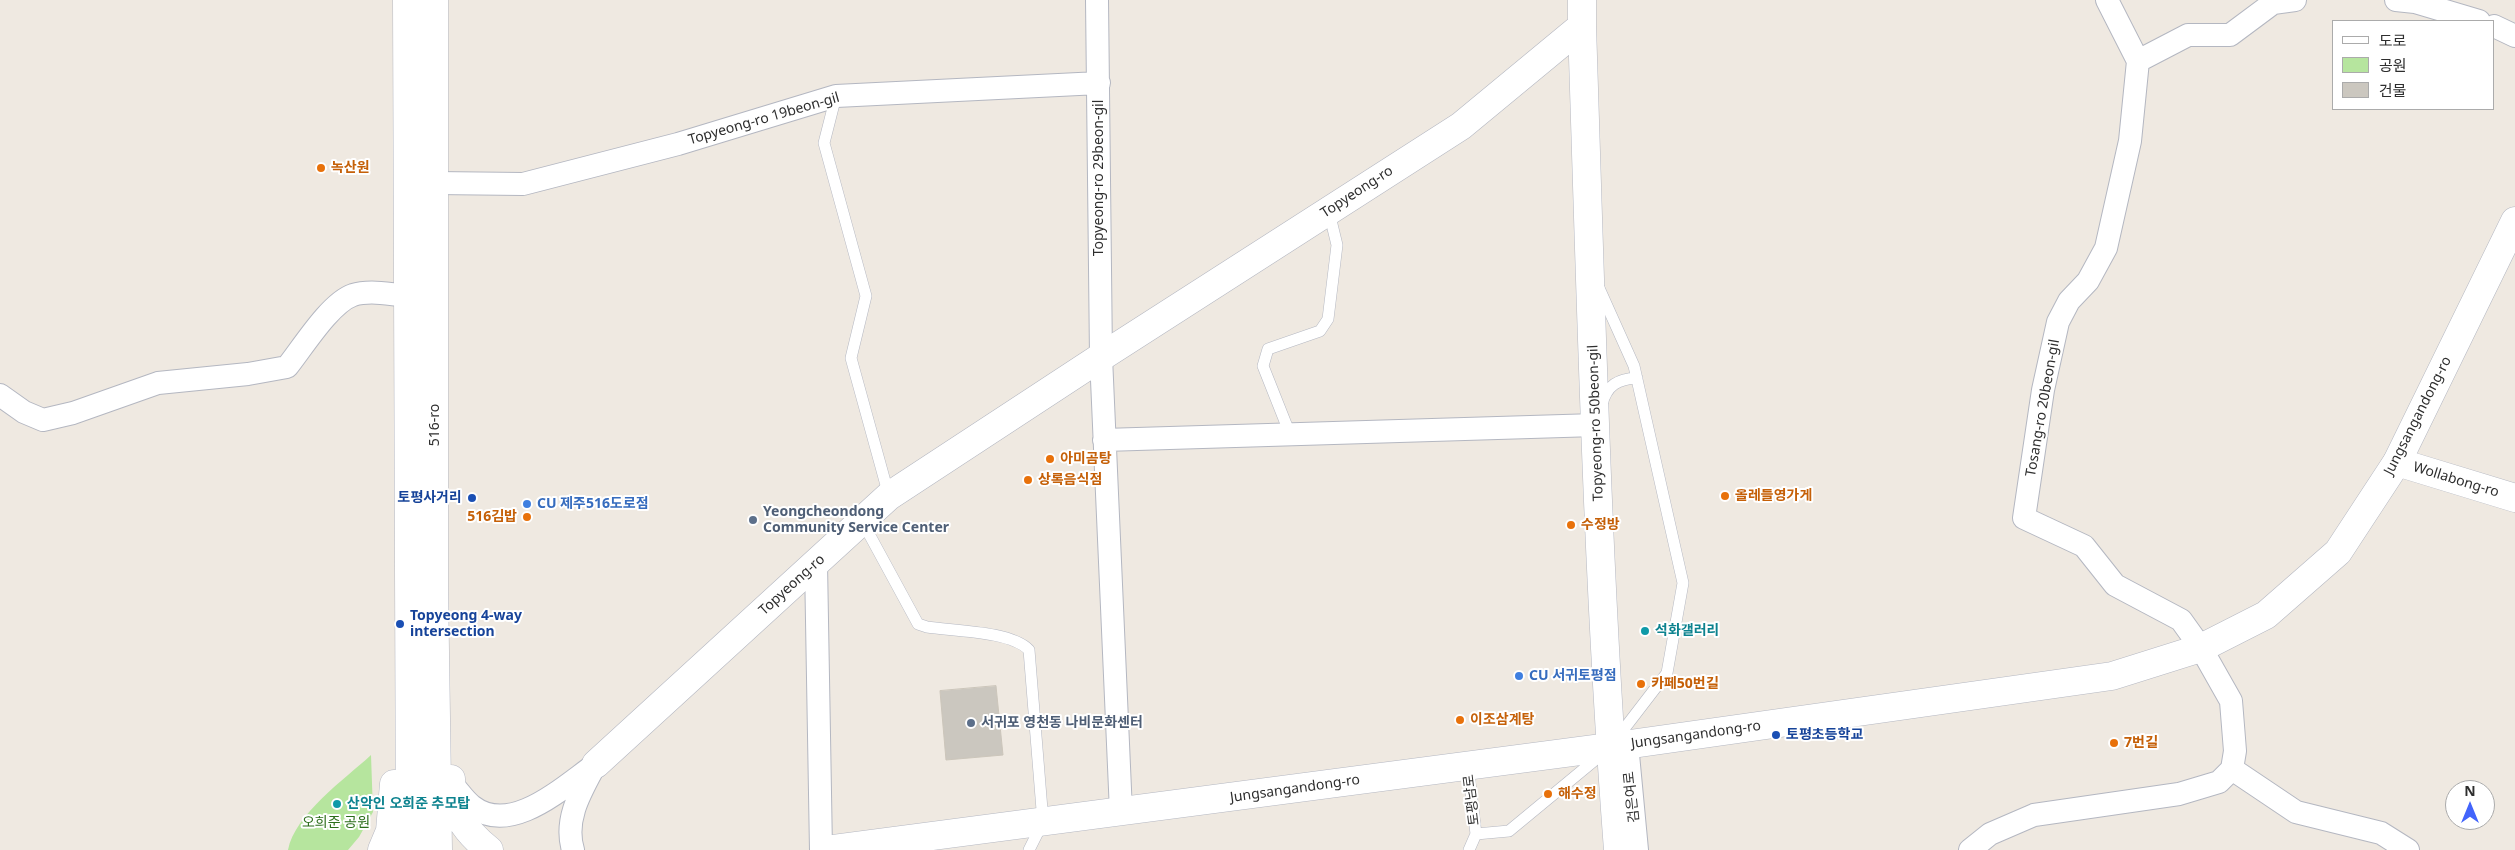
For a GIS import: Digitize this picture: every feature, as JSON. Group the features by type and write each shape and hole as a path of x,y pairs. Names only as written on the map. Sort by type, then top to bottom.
{"main road":[{"name":"516-ro","path":"407,0 410,850"},
{"name":"516-ro","path":"434,0 438,850"},
{"name":"Topyeong-ro","path":"596,764 889,496 1100,357 1461,126 1582,13"},
{"name":"Topyeong-ro 50beon-gil","path":"1582,13 1596,424 1618,746 1618,850"},
{"name":"Jungsangandong-ro","path":"826,850 864,848 1043,822 1618,746 2112,676 2201,648 2266,614 2338,552 2397,462 2515,221"},
{"name":"Wollabong-ro","path":"2397,462 2515,498"},
{"path":"382,850 390,831 393,805 408,618"},
{"path":"436,634 451,684 452,783 458,816 476,839 489,850"}],"street":[{"name":"Topyeong-ro 29beon-gil","path":"1097,0 1100,357"},
{"path":"2108,0 2138,60 2188,35 2230,35 2273,3 2295,0"},
{"path":"2396,0 2415,2 2476,20"},
{"path":"2495,26 2515,36"},
{"name":"Tosang-ro 20beon-gil","path":"2138,60 2130,141 2106,248 2088,281 2069,302 2058,322 2043,390 2024,518 2084,546 2115,584 2181,620 2201,648"},
{"name":"Topyeong-ro 19beon-gil","path":"435,183 523,184 678,144 836,96 1099,83"},
{"path":"0,395 24,412 43,420 73,413 158,383 248,374 287,367 327,314 352,295 381,293 408,296"},
{"path":"1100,357 1121,812"},
{"path":"1104,440 1596,424"},
{"path":"816,563 821,850"},
{"path":"1970,850 1990,834 2034,815 2179,794 2219,782 2232,770 2236,751 2231,701 2201,648"},
{"name":"검은여로","path":"1618,746 1637,850"},
{"path":"452,783 471,806 487,814 505,817 529,809 596,764"},
{"path":"573,850 570,841 574,805 596,764"},
{"path":"2232,770 2296,812 2381,833 2408,850"}],"lane":[{"path":"836,96 824,143 866,296 852,358 889,496"},
{"path":"1290,434 1263,366 1268,349 1320,331 1328,319 1337,245 1329,210"},
{"name":"토평남로","path":"1476,834 1509,831 1618,746 1667,673 1683,583 1634,366 1590,267"},
{"path":"1596,424 1606,391 1624,379 1637,378"},
{"path":"862,521 918,624 927,627 1008,638 1023,644 1029,650 1043,822 1029,850"},
{"name":"토평남로","path":"1468,766 1476,834 1469,850"}],"green space":[{"name":"오희준 공원","path":"371,755 373,812 359,837 348,850 288,850 300,823 310,810"}],"building":[{"name":"서귀포 영천동 나비문화센터","path":"996,686 1003,755 946,760 940,691"}],"place":[{"name":"녹산원","path":"321,168"},
{"name":"아미곰탕","path":"1050,459"},
{"name":"상록음식점","path":"1028,480"},
{"name":"올레들영가게","path":"1725,496"},
{"name":"토평사거리","path":"472,498"},
{"name":"CU 제주516도로점","path":"527,504"},
{"name":"516김밥","path":"527,517"},
{"name":"Yeongcheondong Community Service Center","path":"753,520"},
{"name":"수정방","path":"1571,525"},
{"name":"Topyeong 4-way intersection","path":"400,624"},
{"name":"석화갤러리","path":"1645,631"},
{"name":"CU 서귀토평점","path":"1519,676"},
{"name":"카페50번길","path":"1641,684"},
{"name":"이조삼계탕","path":"1460,720"},
{"name":"서귀포 영천동 나비문화센터","path":"971,723"},
{"name":"토평초등학교","path":"1776,735"},
{"name":"7번길","path":"2114,743"},
{"name":"해수정","path":"1548,794"},
{"name":"산악인 오희준 추모탑","path":"337,804"}]}
